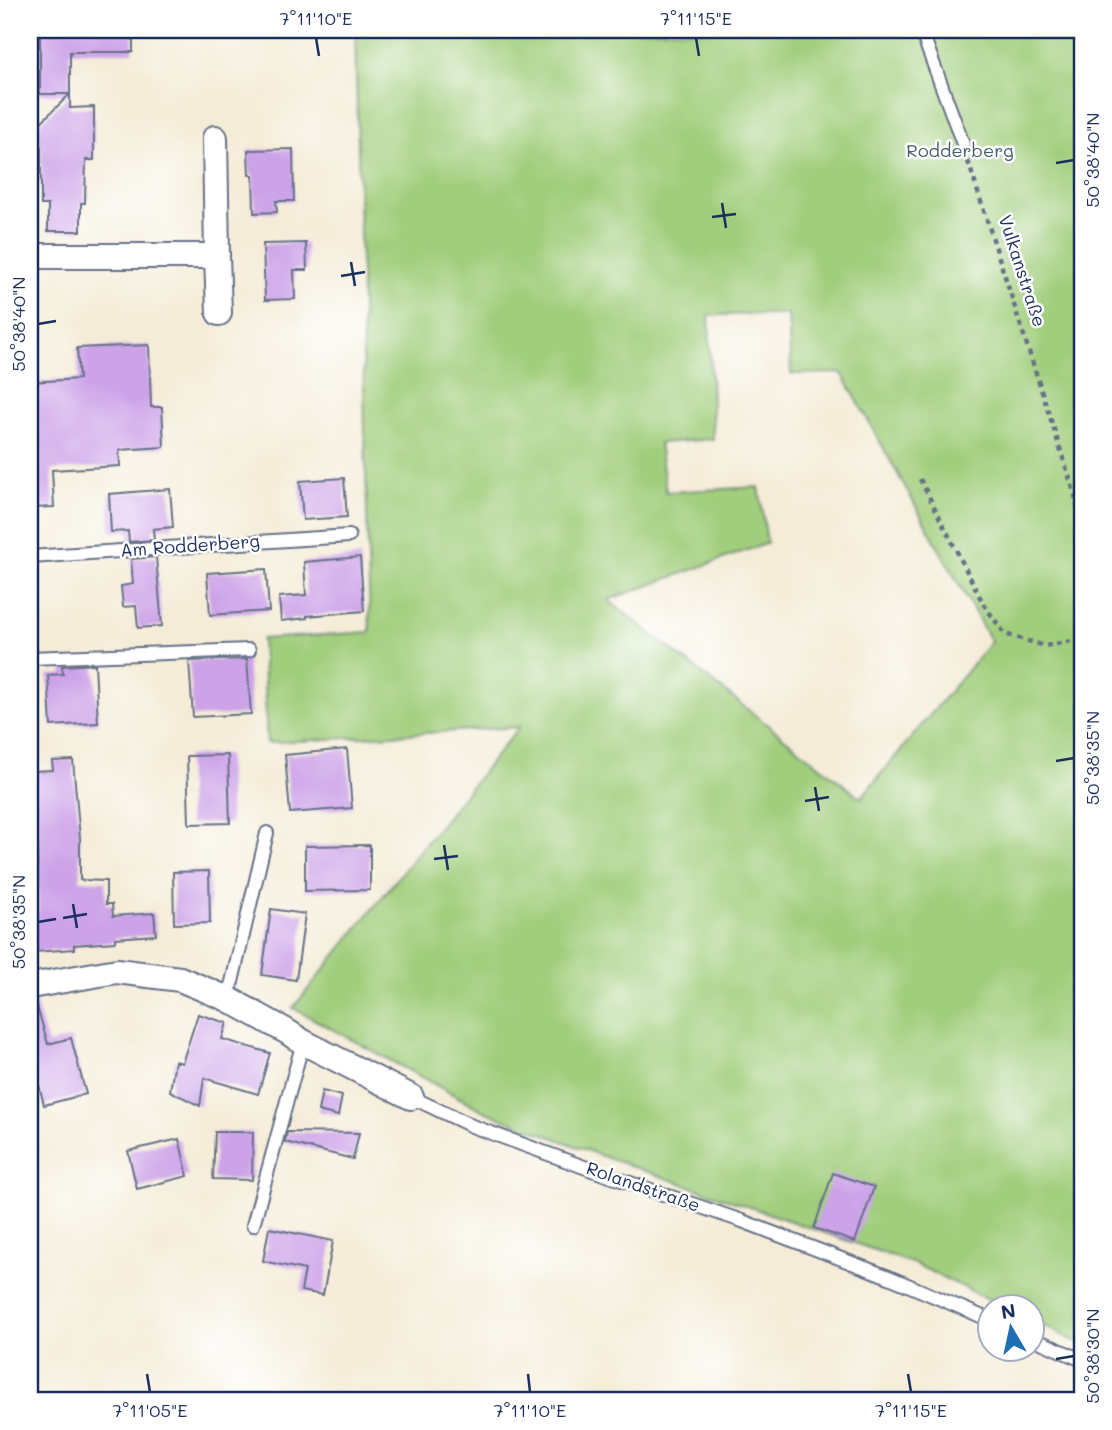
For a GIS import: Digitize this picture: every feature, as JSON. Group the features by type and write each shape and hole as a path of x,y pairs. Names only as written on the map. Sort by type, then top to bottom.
{"street":[{"path":"215,138 219,313"},
{"path":"30,256 217,256"},
{"name":"Rolandstraße","path":"30,986 117,971 180,979 228,999 303,1042 411,1097"}],"lane":[{"path":"921,30 963,144"},
{"name":"Am Rodderberg","path":"30,557 349,536"},
{"path":"30,658 249,650"},
{"path":"228,999 267,833"},
{"path":"253,1225 303,1042"},
{"name":"Rolandstraße","path":"411,1097 472,1126 742,1221 889,1277 976,1314"},
{"path":"1046,1344 1082,1360"}],"path":[{"name":"Vulkanstraße","path":"963,144 1082,524"},
{"path":"920,479 984,605 1005,635 1045,646 1082,639"}],"green space":[{"name":"Rodderberg","path":"355,30 1082,30 1082,1345 1046,1327 1046,1294 978,1294 915,1264 602,1156 486,1112 293,1008 519,727 267,743 262,639 370,632","holes":["788,314 791,374 842,373 991,642 861,798 608,600 767,543 759,487 666,492 659,443 713,439 709,315"]}],"building":[{"path":"40,30 133,30 133,52 70,52 70,94 40,94"},
{"path":"70,94 70,108 94,107 94,160 86,160 81,231 48,231 48,205 41,205 41,147 38,144 38,125"},
{"path":"293,149 294,201 276,201 277,212 254,213 253,175 249,175 248,150"},
{"path":"306,243 307,270 294,270 295,299 265,300 263,244"},
{"path":"149,345 151,407 162,407 164,447 119,450 120,466 52,470 54,507 31,508 30,382 79,379 77,348"},
{"path":"344,478 347,517 303,520 300,481"},
{"path":"170,489 173,527 153,529 154,540 129,542 128,531 111,532 109,494"},
{"path":"156,557 162,626 138,628 136,606 123,607 121,586 133,584 131,559"},
{"path":"360,557 364,611 281,621 279,597 306,595 304,562"},
{"path":"266,569 269,611 210,615 207,573"},
{"path":"247,659 251,714 193,717 189,661"},
{"path":"95,664 98,723 51,726 48,675 63,674 62,666"},
{"path":"347,749 352,808 290,813 285,755"},
{"path":"228,755 230,823 189,824 187,756"},
{"path":"73,760 80,839 80,880 106,881 106,904 112,904 113,916 154,913 156,935 115,938 115,942 74,945 74,949 35,952 32,914 38,913 33,771 53,770 52,761"},
{"path":"370,845 370,890 305,891 305,846"},
{"path":"209,871 210,923 174,924 173,872"},
{"path":"271,909 305,914 296,980 262,975"},
{"path":"30,1000 35,1000 48,1044 71,1038 86,1094 44,1105 30,1049"},
{"path":"198,1014 227,1023 222,1039 270,1053 258,1094 204,1078 200,1106 170,1091 175,1061 182,1063"},
{"path":"322,1091 342,1096 338,1116 318,1111"},
{"path":"215,1132 253,1132 252,1180 213,1179"},
{"path":"287,1132 359,1133 353,1159 285,1142"},
{"path":"179,1139 188,1176 137,1189 128,1151"},
{"path":"833,1173 874,1187 855,1242 814,1228"},
{"path":"269,1228 333,1241 323,1295 301,1291 305,1270 263,1261"}]}
